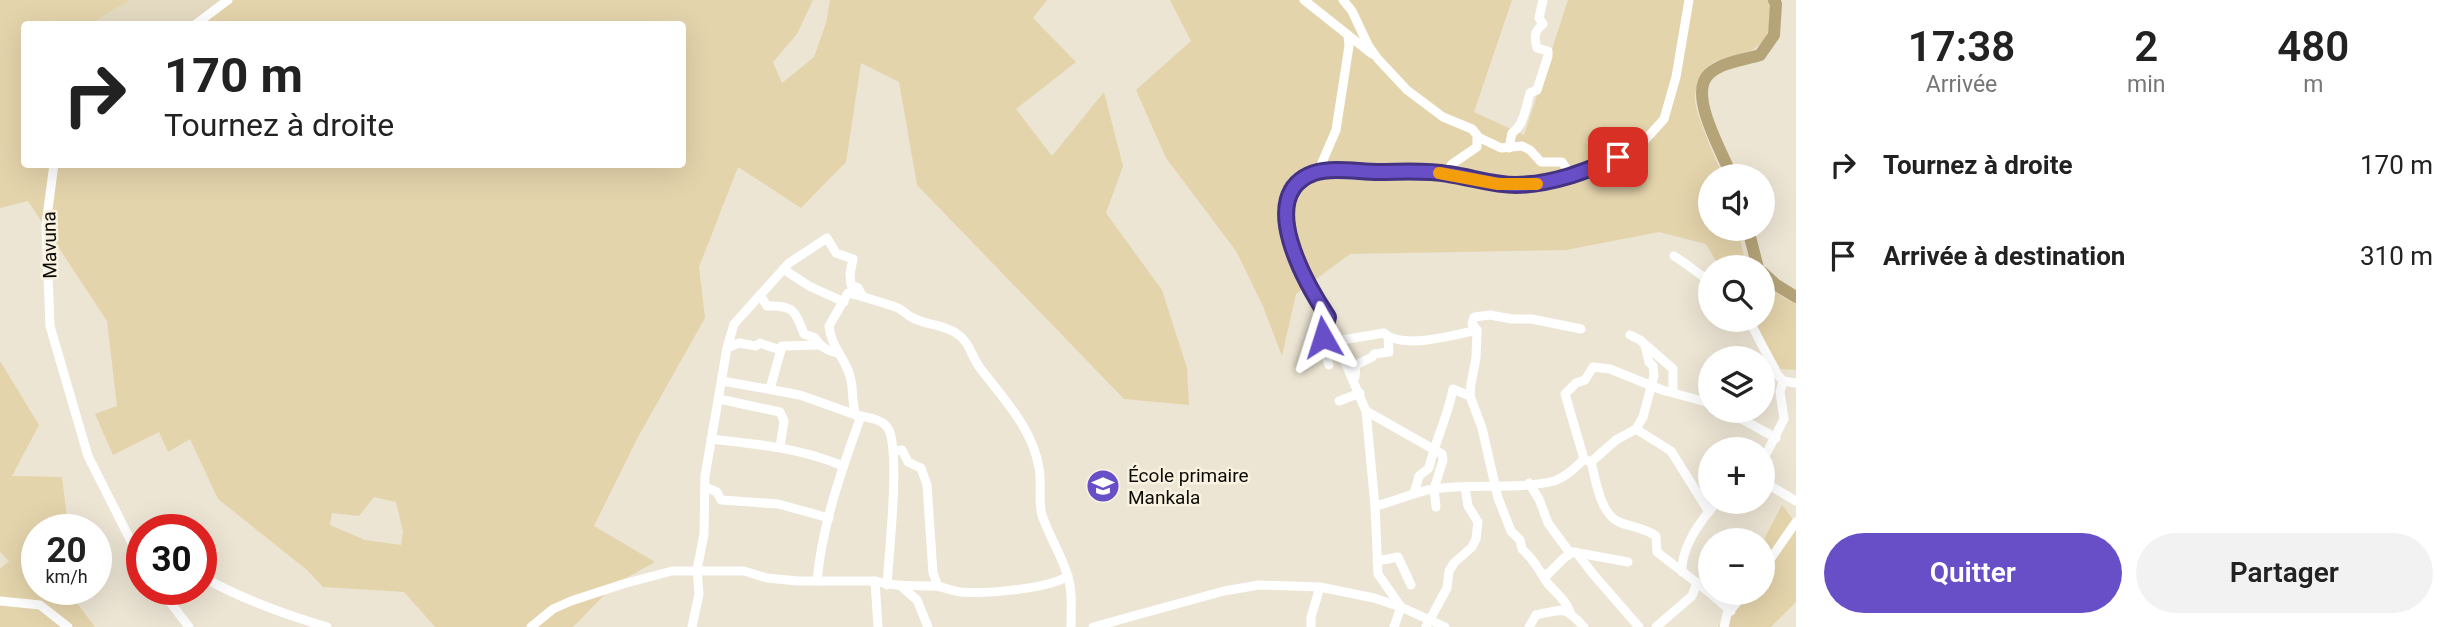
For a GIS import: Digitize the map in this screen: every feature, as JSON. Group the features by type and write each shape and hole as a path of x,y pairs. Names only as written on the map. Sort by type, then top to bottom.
{"street":[{"path":"200,21 228,0"},
{"path":"1304,0 1378,59 1423,103 1443,117 1472,130 1478,137 1501,148 1522,146 1542,162 1562,162 1573,176"},
{"path":"1343,0 1352,11 1368,45 1378,59"},
{"path":"1508,148 1512,133 1517,131 1523,117 1530,93 1537,90 1548,56 1548,51 1537,48 1534,36 1535,31 1544,24 1539,18 1543,0"},
{"path":"1401,607 1378,574 1376,506 1366,411 1335,341 1328,317 1292,246 1286,219 1287,204 1292,191 1302,180 1318,172 1446,173 1498,184 1547,183 1573,176 1618,157 1639,145 1659,127 1671,99 1689,0"},
{"path":"1318,172 1336,130 1349,46 1348,35"},
{"path":"1446,173 1452,164 1477,148 1478,137"},
{"name":"Mavuna","path":"53,168 46,224 51,292 50,326 88,456 126,531"},
{"path":"692,627 699,594 697,570 704,534 705,487 711,439 727,348 734,324 783,269 827,238 836,253 853,259 851,285 858,288 866,298"},
{"path":"1674,256 1692,266 1698,273"},
{"path":"783,269 809,286 844,302"},
{"path":"817,581 819,560 858,415 851,399 850,374 837,353 829,326 848,293 855,293 898,308 913,319 957,333 971,347 978,365 998,387 1027,432 1039,466 1042,514 1071,589 1071,627"},
{"path":"760,295 767,306 783,305 797,314 804,334 815,338 819,345"},
{"path":"1581,329 1532,318 1512,319 1490,315 1474,317 1472,324 1477,330 1476,358 1471,396 1482,428 1495,485 1511,531 1516,533 1522,549 1532,557 1541,573 1584,627"},
{"path":"1328,317 1322,344 1329,365"},
{"path":"1335,341 1384,333 1388,337 1432,340 1477,330"},
{"path":"1755,332 1777,374 1783,381 1796,383"},
{"path":"1630,335 1640,340 1673,369 1673,391"},
{"path":"1355,382 1356,365 1374,354 1389,352 1388,337"},
{"path":"727,348 739,343 755,346 760,343 780,350"},
{"path":"770,388 780,350 785,344 808,347 819,345 837,353"},
{"path":"1376,506 1434,489 1556,480 1588,461 1636,429 1643,417 1652,385 1653,366 1649,362 1645,346"},
{"path":"1656,627 1692,596 1696,582 1657,552 1658,538 1653,533 1620,523 1610,516 1565,394 1576,383 1585,380 1593,367 1610,369 1662,390 1698,399"},
{"path":"722,381 800,395 878,420 888,428 894,451 887,584"},
{"path":"1749,423 1776,438 1784,419 1780,392 1783,381"},
{"path":"1414,494 1419,476 1429,468 1433,449 1450,410 1453,389 1471,396"},
{"path":"1339,401 1360,393"},
{"path":"719,399 780,412 784,421 780,447"},
{"path":"1366,411 1443,457 1434,489 1436,507"},
{"path":"1636,429 1671,451 1698,494"},
{"path":"711,439 815,454 843,466"},
{"path":"894,451 902,450 908,462 921,468 927,485 933,573 938,586"},
{"path":"1529,483 1539,499 1548,523 1639,627"},
{"path":"705,487 717,492 721,499 778,504 830,517"},
{"path":"1428,623 1447,588 1449,571 1472,547 1476,539 1478,522 1468,506 1465,487"},
{"path":"1775,489 1796,501"},
{"path":"1682,572 1683,556 1700,522 1707,514"},
{"path":"1775,554 1794,528"},
{"path":"1541,573 1547,575 1573,552"},
{"path":"1573,552 1628,562"},
{"path":"1377,561 1398,557 1411,585"},
{"path":"531,627 553,609 571,601 672,571 744,571 767,579 875,581 901,586 938,586 960,592 1044,586 1058,583 1068,576"},
{"path":"875,581 878,627"},
{"path":"1374,598 1381,581"},
{"path":"217,585 273,611 327,627"},
{"path":"1093,627 1224,590 1259,585 1320,587 1374,598 1401,607 1428,623 1445,627"},
{"path":"901,586 917,600 928,627"},
{"path":"1311,627 1311,617 1320,587"},
{"path":"0,601 40,605 68,627"},
{"path":"172,605 189,627"},
{"path":"1723,605 1729,610"},
{"path":"1729,605 1729,610"},
{"path":"1724,627 1727,614 1734,605"},
{"path":"1394,627 1401,607"},
{"path":"1529,627 1538,615 1565,610 1570,612"}],"shaded area":[{"path":"0,0 130,0 96,21 21,21 21,168 686,168 686,21 196,21 223,0 813,0 797,34 773,62 782,83 814,57 826,23 830,0 1047,0 1033,18 1076,62 1016,109 1052,156 1104,92 1123,166 1106,213 1162,290 1187,368 1189,405 1124,399 917,185 899,82 861,63 846,162 801,208 738,167 699,267 705,318 638,437 594,526 655,562 615,584 573,627 435,627 404,592 323,587 307,570 218,499 190,439 168,452 159,432 113,455 95,414 117,406 107,321 28,201 0,208","holes":["374,497 396,502 403,532 401,545 365,540 330,525 332,513 359,516"]},
{"path":"130,0 223,0 196,21 96,21"},
{"path":"1170,0 1512,0 1474,112 1524,135 1568,0 1770,0 1770,21 1765,37 1746,54 1710,65 1700,79 1695,95 1696,106 1718,164 1698,164 1698,241 1741,241 1744,255 1712,255 1706,244 1659,232 1566,250 1350,254 1296,294 1282,356 1262,304 1236,251 1166,158 1136,90 1191,41"},
{"path":"1775,291 1796,304 1796,370 1781,369 1775,359 1775,346 1767,346 1758,332 1775,332"},
{"path":"0,361 39,425 12,476 62,477 67,514 21,514 21,605 78,605 95,627 0,627 0,569 9,561 0,552"},
{"path":"1782,505 1796,523 1796,602 1771,627 1718,627 1730,605 1775,605 1775,528 1770,528"}],"waterway":[{"path":"1726,164 1704,109 1703,83 1709,74 1720,67 1760,55 1774,35 1774,0"},
{"path":"1751,241 1755,255"},
{"path":"1775,284 1796,297"}],"slow traffic":[{"path":"1439,173 1498,184 1537,184"}],"place":[{"name":"École primaire Mankala","path":"1103,486"}],"route":[{"path":"1323,337 1328,317 1303,273 1292,246 1286,219 1287,204 1292,191 1302,180 1326,171 1446,173 1498,184 1547,183 1573,176 1618,157"}]}
